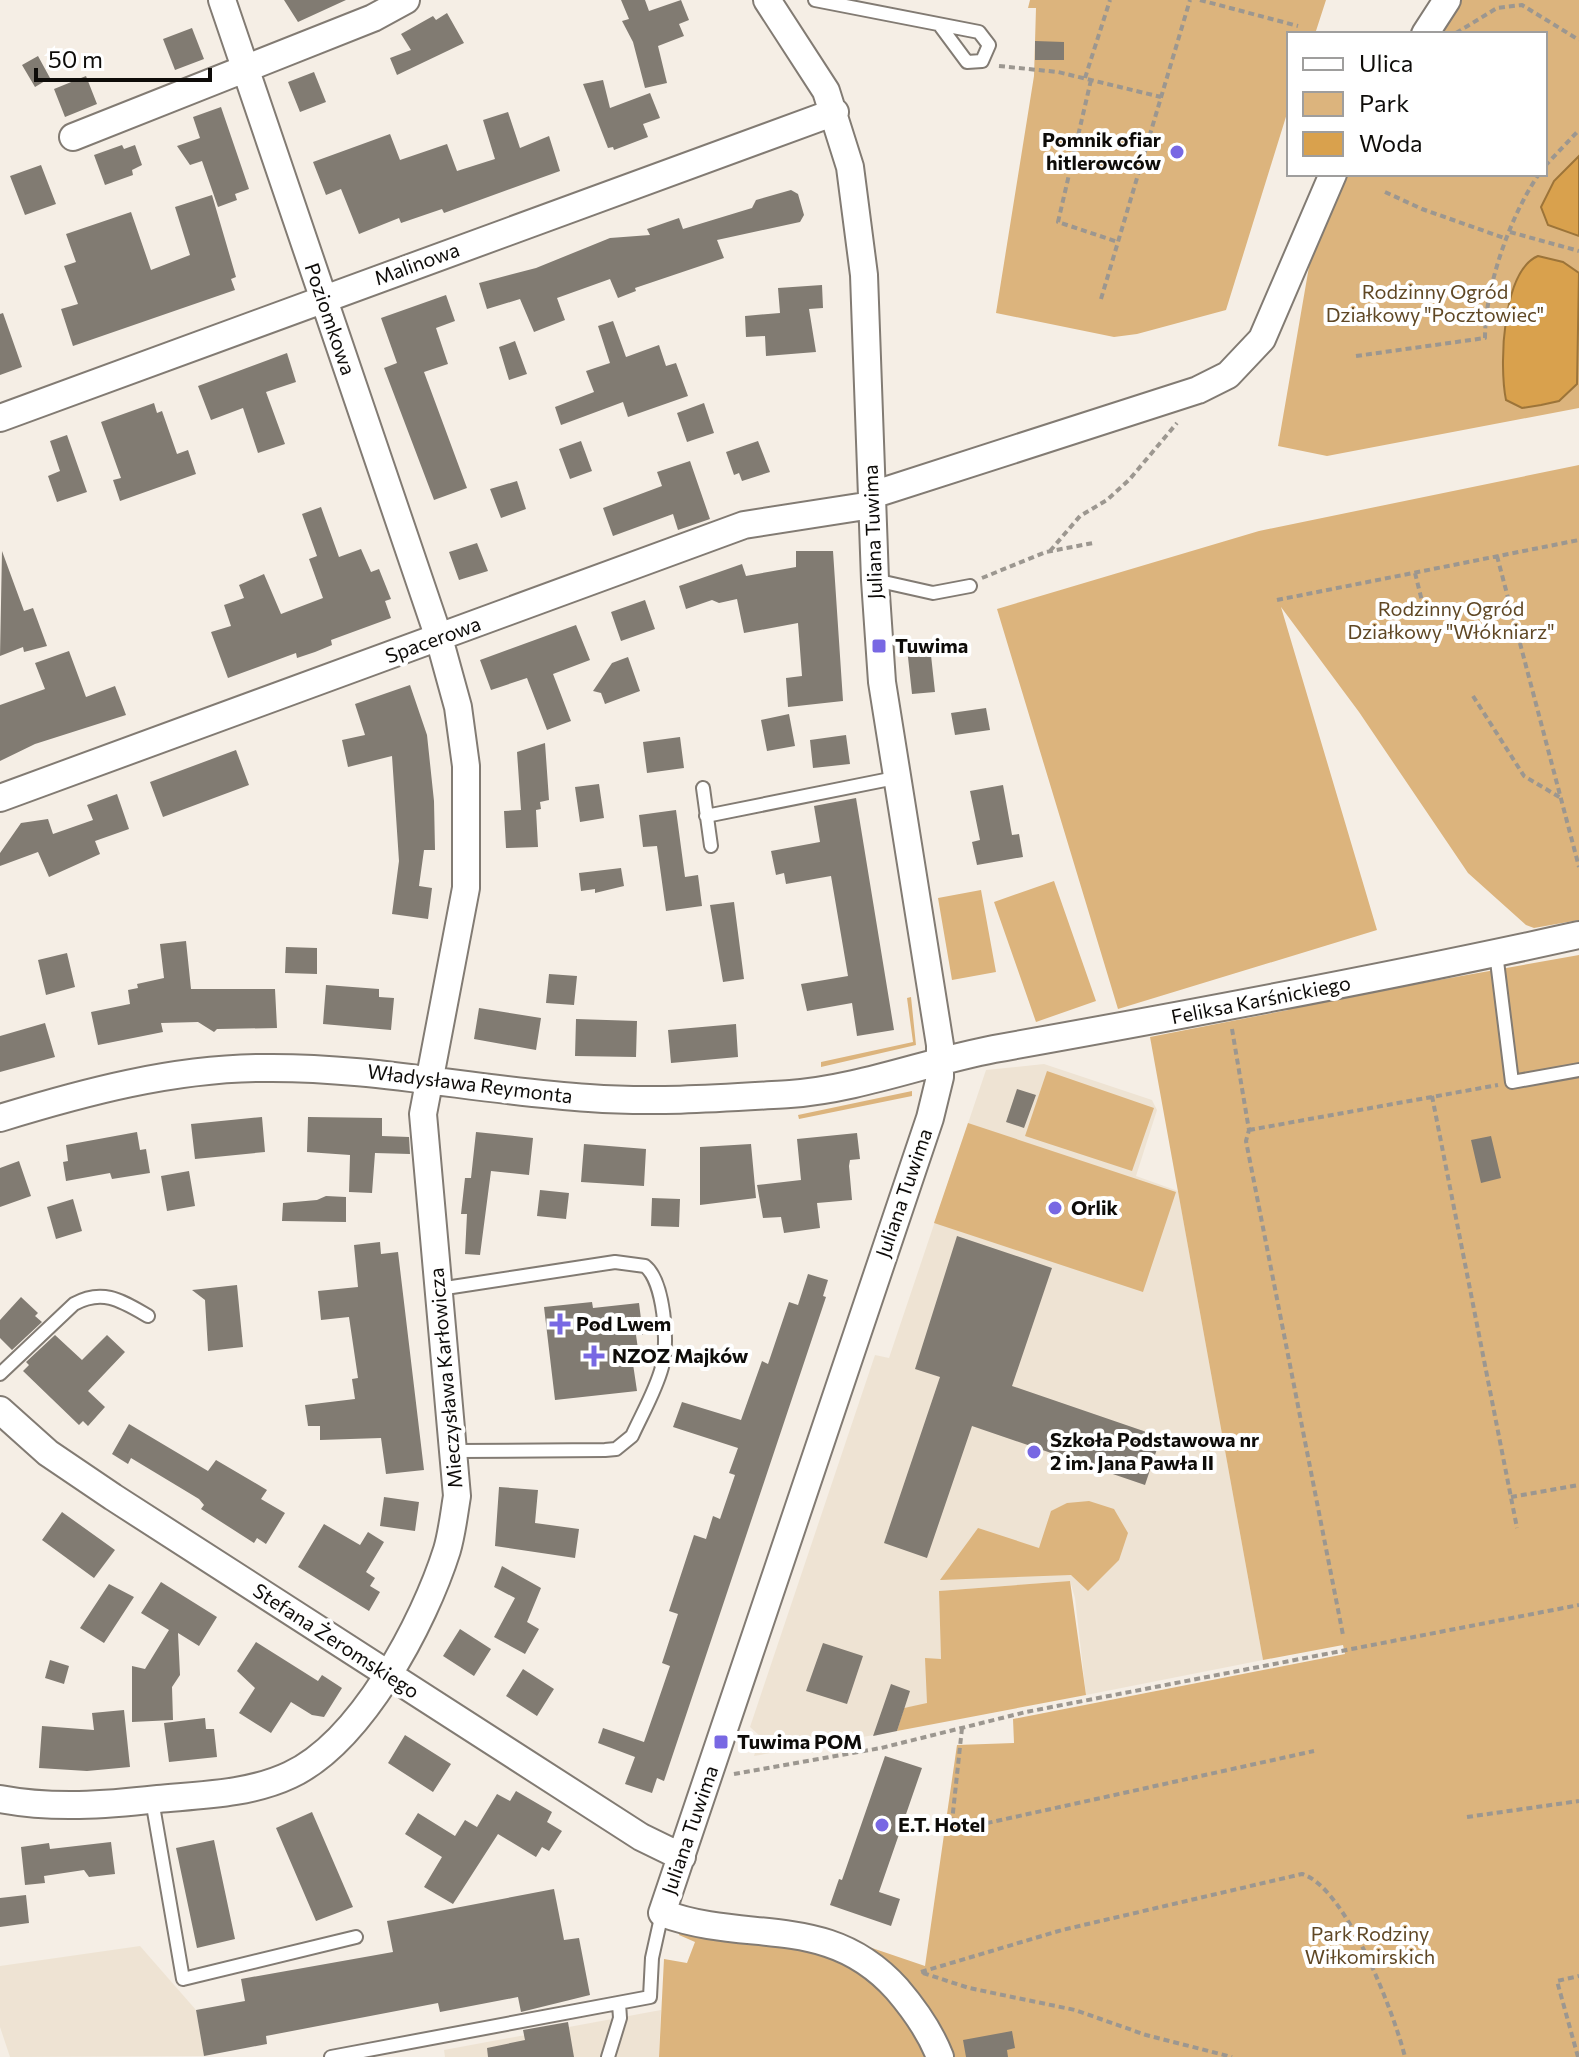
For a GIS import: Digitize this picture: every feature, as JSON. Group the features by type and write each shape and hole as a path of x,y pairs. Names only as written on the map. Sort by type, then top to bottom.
{"street":[{"name":"Poziomkowa","path":"222,0 439,638"},
{"path":"73,137 373,18 406,0"},
{"name":"Juliana Tuwima","path":"767,0 812,65 835,112 850,167 861,240 882,682 941,1059 930,1118 662,1913 689,1922 824,1941 858,1954 920,2017 940,2057"},
{"path":"1428,30 1447,0"},
{"name":"Malinowa","path":"0,418 835,112"},
{"name":"Spacerowa","path":"0,798 744,525 872,500 1198,390 1228,375 1262,339 1332,176"},
{"name":"Mieczysława Karłowicza","path":"0,1799 76,1805 152,1800 252,1787 297,1772 338,1743 388,1675 448,1549 457,1496 456,1451 423,1114 428,1078 457,951 466,888 468,825 466,766 458,707 439,638"},
{"name":"Feliksa Karśnickiego","path":"941,1059 1228,1007 1579,935"},
{"name":"Władysława Reymonta","path":"0,1118 151,1078 256,1068 329,1068 588,1098 683,1100 835,1088 941,1059"},
{"name":"Stefana Żeromskiego","path":"0,1410 61,1462 641,1837 682,1857"}],"lane":[{"path":"815,0 941,27 970,30 986,38 989,45 982,61 975,63 961,58 941,27"},
{"path":"875,580 933,593 970,586"},
{"path":"706,816 895,778"},
{"path":"703,788 711,846"},
{"path":"1496,953 1512,1082 1579,1070"},
{"path":"439,1289 615,1262 645,1266 659,1284 665,1346 662,1367 632,1436 624,1444 605,1450 456,1451"},
{"path":"0,1374 74,1304 87,1296 100,1294 117,1298 148,1316"},
{"path":"152,1800 183,1979 356,1937"},
{"path":"331,2057 650,1997 652,1958 662,1913"},
{"path":"608,2057 620,2018 619,2003"}],"path":[{"path":"1110,0 1088,79 1058,222 1119,242"},
{"path":"1101,299 1190,0"},
{"path":"1200,0 1298,26"},
{"path":"1457,32 1497,8 1522,5 1579,40"},
{"path":"982,61 997,66 1047,70 1161,97"},
{"path":"1547,164 1579,130"},
{"path":"1356,356 1485,338 1487,308 1507,239 1520,204 1538,176"},
{"path":"1385,192 1507,239"},
{"path":"1510,232 1579,251"},
{"path":"1050,551 1080,516 1107,500 1129,480 1180,419"},
{"path":"1277,600 1579,540"},
{"path":"970,586 993,571 1050,551 1093,543"},
{"path":"1497,556 1579,867"},
{"path":"1415,573 1424,609"},
{"path":"1473,696 1524,776 1561,798"},
{"path":"1228,1007 1249,1130 1246,1141 1343,1635"},
{"path":"1249,1130 1512,1082"},
{"path":"1432,1096 1517,1528"},
{"path":"1511,1497 1579,1485"},
{"path":"710,1773 757,1771 991,1721 1579,1605"},
{"path":"962,1728 951,1831 1314,1751"},
{"path":"1467,1817 1579,1801"},
{"path":"921,1972 1062,1930 1302,1874 1314,1878 1334,1899 1384,1993 1405,2057"},
{"path":"908,1968 969,1988 1075,2010 1146,2035 1232,2057"},
{"path":"1578,2057 1557,1981 1579,1976"}],"shaded area":[{"name":"Szkoła Podstawowa nr 2 im. Jana Pawła II","path":"1044,1064 1152,1100 1157,1110 1136,1176 1178,1191 1263,1660 1086,1695 1075,1598 1070,1581 939,1591 941,1659 927,1704 904,1708 897,1731 754,1756 760,1736 750,1727 875,1355 889,1358 986,1070"},
{"path":"140,1946 196,2010 204,2056 10,2057 0,2027 0,1966"},
{"path":"661,2010 659,2057 445,2057 444,2050"}],"green space":[{"path":"1030,0 1326,0 1316,32 1287,32 1287,113 1226,310 1137,334 1114,337 996,313 1034,76 1036,8 1028,8"},
{"name":"Rodzinny Ogród Działkowy \"Pocztowiec\"","path":"1460,0 1579,0 1579,408 1327,456 1278,446 1311,255 1344,176 1547,176 1547,32 1442,32"},
{"name":"Rodzinny Ogród Działkowy \"Włókniarz\"","path":"1579,465 1579,920 1534,928 1526,925 1468,873 1359,712 1281,607 1377,930 1118,1009 997,609 1259,531"},
{"path":"1054,881 1096,1001 1036,1022 994,902"},
{"path":"981,890 996,972 952,980 938,898"},
{"name":"Park Rodziny Wiłkomirskich","path":"1579,955 1579,2057 659,2057 664,1959 687,1963 695,1942 679,1935 687,1912 819,1930 925,1966 957,1745 1014,1743 1013,1719 1345,1654 1343,1645 1263,1660 1150,1037 1288,1010 1287,1007"},
{"path":"911,997 916,1045 821,1067 821,1062 913,1042 907,998"},
{"path":"1047,1071 1154,1108 1132,1171 1025,1136"},
{"path":"912,1091 912,1096 799,1119 798,1115"},
{"name":"Orlik","path":"968,1123 1176,1192 1143,1292 934,1223"},
{"path":"1089,1501 1114,1509 1128,1533 1119,1560 1088,1591 1071,1575 940,1580 978,1528 1039,1548 1051,1511 1067,1503"},
{"path":"1070,1581 1086,1695 897,1731 904,1708 927,1703 925,1658 941,1659 939,1591"}],"water":[{"path":"1579,156 1579,236 1548,225 1541,207 1554,181"},
{"path":"1538,256 1563,262 1579,273 1577,384 1559,401 1522,408 1506,400 1503,365 1506,321 1517,280 1526,265"}],"building":[{"path":"284,0 346,0 298,22"},
{"path":"621,0 645,0 649,11 681,0 689,20 679,24 684,36 658,46 667,83 645,88 633,42 622,21 629,19"},
{"path":"447,13 464,43 397,75 390,58 411,50 401,34 433,16 436,20"},
{"path":"192,28 204,59 175,70 163,39"},
{"path":"1035,41 1064,42 1064,60 1035,60"},
{"path":"38,56 50,78 35,87 22,65"},
{"path":"314,72 326,102 300,112 288,82"},
{"path":"86,76 97,104 65,117 54,89"},
{"path":"603,80 610,108 650,93 660,118 643,124 648,137 614,150 613,147 608,148 583,84"},
{"path":"221,107 249,189 235,194 237,200 218,207 202,161 190,165 177,146 200,138 193,117"},
{"path":"508,112 520,148 549,136 560,171 444,213 442,209 401,223 399,218 359,234 341,189 326,195 313,162 390,134 400,160 447,144 457,171 495,159 483,120"},
{"path":"122,145 124,149 135,145 142,165 132,170 133,175 105,185 94,155"},
{"path":"41,165 56,204 25,215 10,176"},
{"path":"791,190 798,194 804,215 800,222 717,240 724,258 635,288 636,291 618,298 610,279 557,298 565,320 534,332 520,299 487,309 479,283 536,268 610,238 650,235 647,229 679,218 683,229 752,208 756,200"},
{"path":"212,195 236,277 231,279 235,290 73,346 61,309 78,304 64,266 76,262 66,234 131,212 151,270 190,255 175,207"},
{"path":"822,285 823,308 809,309 816,352 766,356 765,336 746,337 745,316 780,313 778,288"},
{"path":"446,295 455,321 436,328 448,364 424,372 467,488 434,500 384,368 397,363 381,318"},
{"path":"3,313 22,367 0,375 0,314"},
{"path":"613,321 626,357 659,345 666,366 676,363 688,396 628,417 623,402 561,425 555,407 594,392 586,371 610,363 598,326"},
{"path":"515,341 527,374 509,380 499,347"},
{"path":"287,353 296,382 266,392 285,444 258,453 243,408 211,420 198,386"},
{"path":"154,403 157,413 162,411 177,454 188,450 196,474 120,501 113,480 121,478 101,422"},
{"path":"704,403 714,433 687,442 677,413"},
{"path":"67,435 87,492 57,502 48,476 60,471 50,441"},
{"path":"581,441 592,471 570,479 559,449"},
{"path":"758,441 770,472 742,481 739,473 734,475 726,452"},
{"path":"690,461 710,519 678,530 673,514 613,536 603,508 662,486 657,472"},
{"path":"517,481 526,509 501,518 490,489"},
{"path":"321,507 339,557 361,549 371,572 379,569 391,599 385,601 391,618 331,640 332,645 315,652 297,658 296,653 228,678 211,632 231,626 224,605 244,598 239,585 264,574 281,614 323,598 309,559 317,556 302,514"},
{"path":"477,543 488,571 459,580 449,552"},
{"path":"2,551 24,611 33,608 47,646 24,652 23,647 0,656"},
{"path":"796,551 833,551 843,701 788,707 786,678 802,676 798,623 744,633 737,599 719,603 712,600 686,609 679,586 742,564 746,576 796,567"},
{"path":"645,600 655,629 621,641 611,612"},
{"path":"576,625 590,660 553,674 571,721 547,730 527,678 491,690 480,660"},
{"path":"930,646 935,692 912,694 907,648"},
{"path":"69,651 86,697 115,686 126,715 35,744 0,761 0,705 45,689 35,663"},
{"path":"628,657 640,691 605,704 601,693 593,691 612,663"},
{"path":"410,685 427,735 434,801 435,850 424,850 419,886 432,888 428,919 392,914 399,861 392,756 348,767 342,740 365,735 355,704"},
{"path":"986,708 990,730 955,735 951,713"},
{"path":"789,714 795,746 767,751 761,720"},
{"path":"846,735 850,764 813,768 810,740"},
{"path":"680,737 684,768 647,773 643,742"},
{"path":"545,743 549,800 540,802 541,809 536,810 538,847 506,848 504,811 521,810 517,752"},
{"path":"236,750 249,785 163,817 150,782"},
{"path":"599,784 604,818 580,822 575,787"},
{"path":"1003,785 1012,835 1019,834 1023,857 977,865 972,842 980,840 970,791"},
{"path":"117,794 129,829 95,841 100,854 49,877 38,852 0,866 0,853 21,823 48,819 53,834 93,820 87,805"},
{"path":"856,798 894,1030 857,1036 852,1003 807,1011 801,984 848,976 831,876 786,884 784,873 776,875 771,851 820,842 814,806"},
{"path":"676,810 685,877 698,875 702,906 666,911 657,846 643,847 639,815"},
{"path":"621,868 624,886 595,893 595,889 581,891 579,873"},
{"path":"734,902 744,979 723,982 710,905"},
{"path":"186,941 191,989 275,989 277,1028 217,1029 214,1032 198,1022 161,1023 163,1032 98,1045 91,1012 130,1004 128,990 138,988 137,984 164,978 160,944"},
{"path":"286,947 317,948 317,974 285,973"},
{"path":"67,953 75,987 46,995 38,960"},
{"path":"549,974 577,976 574,1005 546,1003"},
{"path":"326,985 379,989 379,997 394,998 391,1030 323,1024"},
{"path":"479,1008 541,1018 536,1050 474,1039"},
{"path":"576,1019 637,1021 636,1057 575,1056"},
{"path":"45,1023 55,1057 0,1072 0,1036"},
{"path":"736,1024 738,1057 671,1063 668,1030"},
{"path":"1017,1089 1036,1095 1024,1128 1006,1122"},
{"path":"262,1117 265,1152 195,1159 191,1124"},
{"path":"308,1117 382,1118 382,1136 409,1137 410,1154 375,1153 372,1193 349,1192 350,1155 307,1152"},
{"path":"137,1132 140,1150 146,1149 150,1173 112,1179 110,1173 66,1181 63,1162 68,1161 66,1145"},
{"path":"476,1132 533,1138 529,1175 491,1171 480,1255 465,1254 467,1214 461,1214 465,1178 471,1178"},
{"path":"857,1133 860,1159 850,1160 849,1166 852,1200 817,1203 820,1228 784,1233 781,1217 763,1218 757,1185 801,1180 797,1139"},
{"path":"1491,1136 1501,1178 1481,1183 1471,1140"},
{"path":"584,1144 646,1149 644,1186 581,1182"},
{"path":"751,1144 756,1198 700,1205 700,1147"},
{"path":"19,1161 31,1196 0,1207 0,1168"},
{"path":"189,1171 195,1206 167,1211 161,1176"},
{"path":"540,1190 569,1193 566,1219 537,1216"},
{"path":"326,1196 346,1197 346,1222 282,1221 283,1203 317,1200"},
{"path":"652,1198 680,1199 679,1227 651,1226"},
{"path":"73,1199 82,1231 56,1239 47,1207"},
{"path":"957,1236 1052,1268 1012,1386 1161,1437 1145,1485 972,1426 927,1558 884,1543 940,1377 915,1369"},
{"path":"380,1242 381,1254 398,1252 424,1470 386,1474 381,1438 320,1440 320,1426 308,1426 305,1405 355,1399 352,1379 358,1378 349,1317 321,1320 318,1291 358,1287 354,1245"},
{"path":"808,1274 828,1280 823,1296 826,1297 664,1781 657,1778 652,1793 625,1784 635,1757 598,1743 603,1728 644,1742 670,1666 662,1663 678,1614 669,1611 694,1535 706,1539 713,1516 720,1519 735,1475 729,1473 738,1448 673,1427 682,1402 741,1420 762,1361 768,1364 789,1302 798,1305"},
{"path":"237,1285 243,1347 208,1351 205,1300 192,1290"},
{"path":"21,1297 38,1313 35,1316 42,1322 12,1350 0,1338 0,1320"},
{"name":"NZOZ Majków","path":"592,1302 593,1308 639,1303 643,1335 636,1335 640,1363 633,1364 637,1391 555,1400 544,1307"},
{"path":"55,1335 82,1360 107,1335 125,1352 88,1391 105,1407 88,1426 83,1421 79,1425 23,1371 29,1365 26,1362"},
{"path":"129,1424 208,1471 216,1460 267,1490 261,1499 285,1513 266,1544 257,1538 254,1543 201,1509 204,1505 199,1499 131,1458 128,1464 112,1454"},
{"path":"499,1487 538,1490 535,1523 579,1529 575,1558 495,1546"},
{"path":"384,1497 419,1502 415,1531 380,1526"},
{"path":"62,1512 115,1550 94,1578 42,1540"},
{"path":"324,1524 360,1545 368,1532 384,1542 366,1572 375,1578 370,1586 380,1592 369,1611 298,1567"},
{"path":"502,1566 541,1588 527,1622 539,1629 525,1654 494,1637 515,1598 494,1587"},
{"path":"161,1582 217,1617 199,1646 178,1633 180,1675 172,1687 173,1720 132,1722 132,1666 145,1669 169,1630 141,1613"},
{"path":"109,1584 134,1597 104,1643 80,1628"},
{"path":"460,1629 491,1649 474,1676 443,1656"},
{"path":"256,1642 318,1681 322,1675 342,1688 324,1717 312,1715 291,1702 271,1733 239,1713 255,1688 237,1671"},
{"path":"823,1643 863,1656 847,1704 806,1691"},
{"path":"50,1660 69,1666 64,1684 45,1678"},
{"path":"523,1669 554,1689 537,1716 506,1696"},
{"path":"891,1684 910,1691 897,1731 873,1736"},
{"path":"124,1710 130,1767 87,1771 39,1768 42,1726 94,1730 92,1713"},
{"path":"205,1718 206,1729 214,1729 217,1757 169,1762 164,1723"},
{"path":"405,1735 451,1764 433,1792 388,1763"},
{"name":"E.T. Hotel","path":"885,1756 922,1768 879,1892 900,1899 891,1926 830,1905 839,1879 842,1880"},
{"path":"516,1791 552,1812 547,1822 562,1831 549,1851 542,1847 536,1857 498,1834 453,1904 424,1887 442,1857 405,1834 418,1813 455,1836 465,1820 477,1827 497,1794 510,1801"},
{"path":"312,1812 353,1907 316,1921 276,1828"},
{"path":"214,1840 235,1939 197,1948 176,1848"},
{"path":"111,1842 115,1874 89,1877 84,1870 44,1876 45,1883 25,1885 21,1847 49,1843 50,1849"},
{"path":"554,1889 564,1940 579,1938 590,1995 521,2012 518,1997 440,2012 438,2003 266,2036 267,2044 204,2056 196,2010 245,2001 241,1979 393,1952 387,1921"},
{"path":"26,1895 29,1923 0,1927 0,1898"},
{"path":"568,2022 574,2057 488,2057 487,2048 525,2040 523,2030"},
{"path":"1012,2031 1015,2048 1007,2050 1008,2057 966,2057 963,2040"}],"place":[{"name":"Pomnik ofiar hitlerowców","path":"1177,152"},
{"name":"Tuwima","path":"879,646"},
{"name":"Orlik","path":"1055,1208"},
{"name":"Pod Lwem","path":"560,1324"},
{"name":"NZOZ Majków","path":"594,1356"},
{"name":"Szkoła Podstawowa nr 2 im. Jana Pawła II","path":"1034,1452"},
{"name":"Tuwima POM","path":"721,1742"},
{"name":"E.T. Hotel","path":"882,1825"}]}
